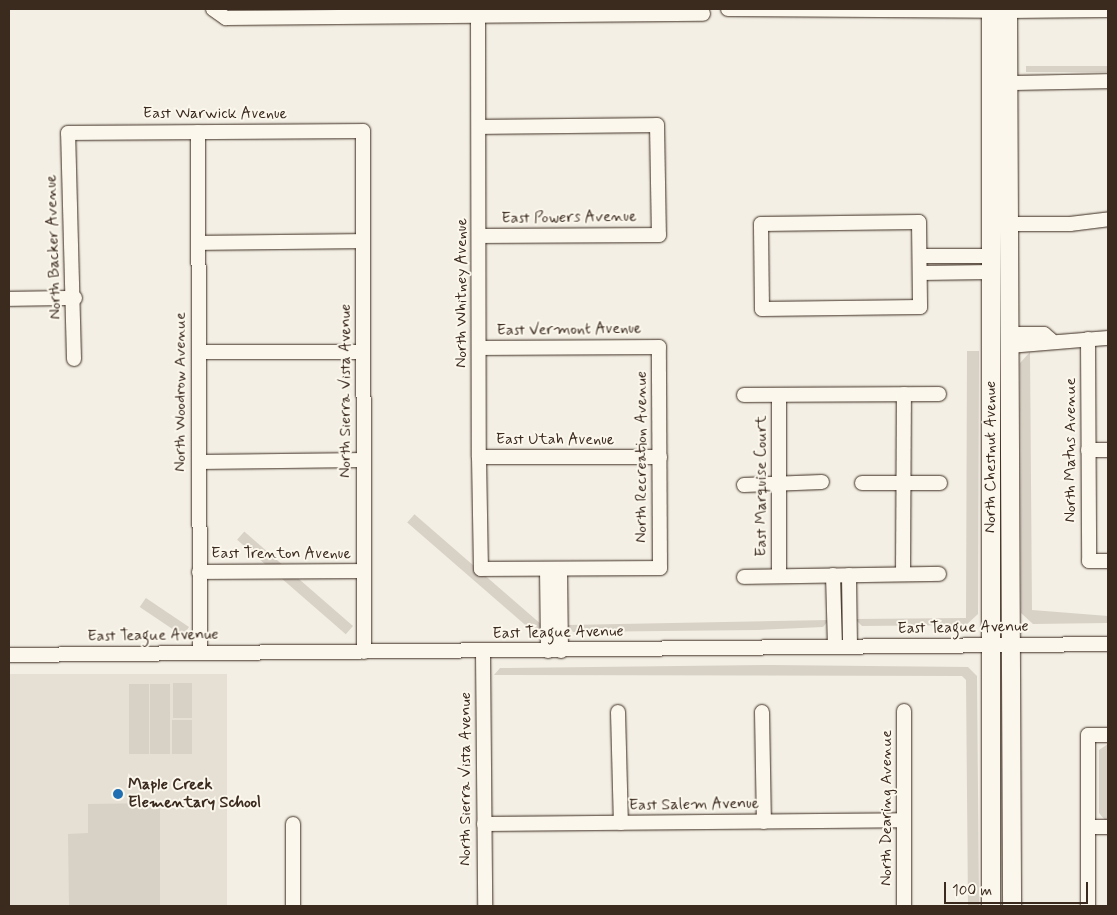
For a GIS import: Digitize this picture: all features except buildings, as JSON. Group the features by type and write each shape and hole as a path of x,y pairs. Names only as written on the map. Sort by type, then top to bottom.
{"main road":[{"name":"North Chestnut Avenue","path":"1001,10 999,22 1000,72 1008,83 1010,224 1012,906"},
{"name":"North Chestnut Avenue","path":"991,906 990,645 993,264 1001,10"},
{"path":"993,264 999,279 999,334 1010,340"}],"street":[{"path":"728,9 1108,10"},
{"path":"214,12 478,16 658,12 703,14"},
{"name":"North Whitney Avenue","path":"478,16 481,569 553,569"},
{"path":"1008,83 1108,81"},
{"name":"East Powers Avenue","path":"479,127 657,125 659,235 479,236"},
{"name":"East Warwick Avenue","path":"68,133 363,131"},
{"name":"North Sierra Vista Avenue","path":"363,131 364,652"},
{"name":"North Woodrow Avenue","path":"198,132 200,653"},
{"name":"North Backer Avenue","path":"68,133 68,239 75,298 74,359"},
{"path":"1010,224 1070,224 1108,219"},
{"path":"919,222 920,256 920,307 762,309 761,224 919,222"},
{"path":"198,243 363,242"},
{"path":"920,256 948,256 993,264"},
{"path":"948,256 948,272"},
{"path":"920,273 948,272 993,264"},
{"path":"9,299 75,298"},
{"path":"1010,340 1043,346 1051,340 1108,338"},
{"name":"North Matus Avenue","path":"1088,339 1089,561 1108,561"},
{"name":"East Vermont Avenue","path":"479,348 659,346"},
{"name":"North Recreation Avenue","path":"553,569 660,568 659,346"},
{"path":"199,352 363,352"},
{"path":"903,574 904,394"},
{"name":"East Marquise Court","path":"744,395 939,394"},
{"name":"East Marquise Court","path":"779,395 779,576"},
{"path":"1088,450 1108,450"},
{"name":"East Utah Avenue","path":"479,457 660,457"},
{"path":"199,462 364,460"},
{"path":"744,485 822,482"},
{"path":"862,482 940,483"},
{"path":"553,569 555,651"},
{"name":"East Trenton Avenue","path":"199,572 364,570"},
{"path":"744,577 940,574"},
{"path":"833,575 835,647"},
{"path":"849,575 850,647"},
{"path":"834,604 849,604"},
{"name":"East Teague Avenue","path":"9,655 483,652 1108,644"},
{"name":"North Sierra Vista Avenue","path":"483,652 485,906"},
{"name":"North Dearing Avenue","path":"904,711 904,906"},
{"path":"618,712 621,823"},
{"path":"762,712 764,822"},
{"path":"1088,906 1088,735 1108,735"},
{"name":"East Salem Avenue","path":"484,824 904,820"},
{"path":"293,824 293,906"},
{"path":"1088,827 1108,827"}],"shaded area":[{"path":"1026,66 1108,66 1108,72 1026,72"},
{"path":"967,351 979,351 978,614 966,625 862,626 855,619 966,618"},
{"path":"1030,352 1032,610 1108,616 1108,623 1033,624 1021,613 1020,363"},
{"path":"414,514 542,625 535,633 407,522"},
{"path":"244,532 353,626 346,634 237,540"},
{"path":"146,598 189,627 183,636 140,607"},
{"path":"829,620 823,627 757,630 573,632 567,625"},
{"path":"771,665 968,667 977,676 979,906 968,906 966,680 962,676 494,675 500,668"},
{"name":"Maple Creek Elementary School","path":"9,674 227,674 227,906 9,906"},
{"path":"173,683 192,683 192,718 173,718"},
{"path":"129,684 149,684 149,719 129,719"},
{"path":"150,684 170,684 170,754 150,754"},
{"path":"129,719 149,719 149,754 129,754"},
{"path":"172,720 192,720 192,754 172,754"},
{"path":"1108,744 1108,819 1105,820 1099,813 1099,750"},
{"path":"160,803 160,906 69,906 68,834 88,833 88,804"}],"place":[{"name":"Maple Creek Elementary School","path":"118,794"}]}
